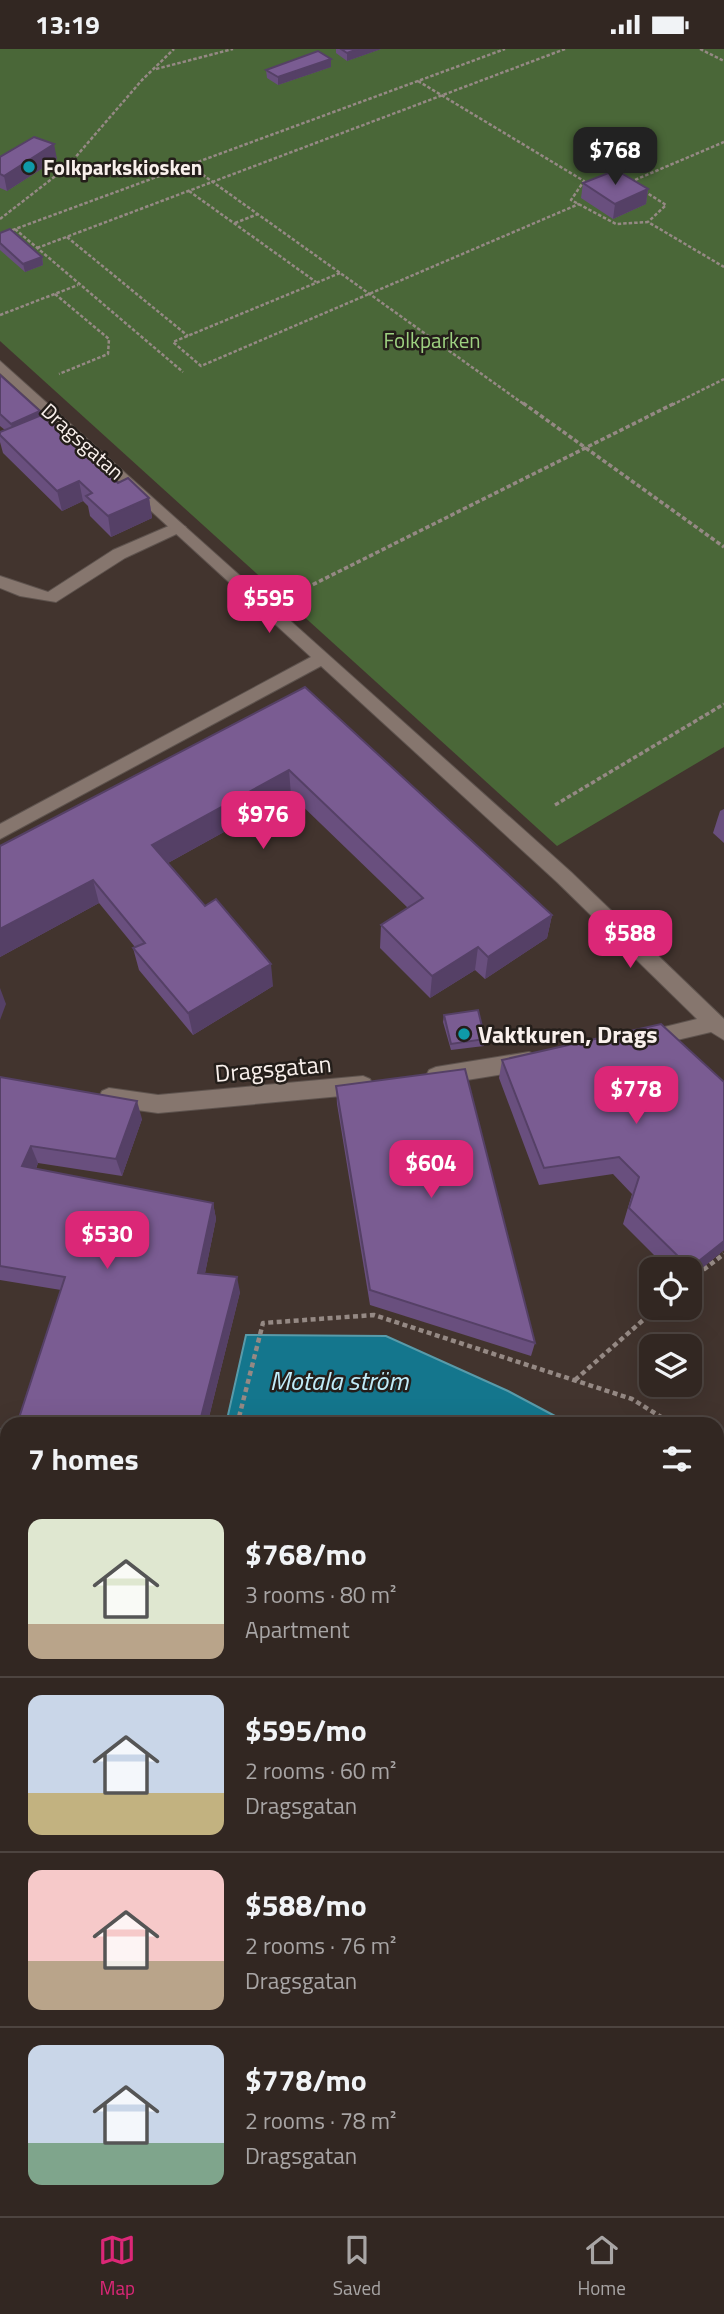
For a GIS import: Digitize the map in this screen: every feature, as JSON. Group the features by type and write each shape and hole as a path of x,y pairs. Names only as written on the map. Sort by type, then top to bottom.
{"street":[{"name":"Dragsgatan","path":"0,365 564,877 719,1028"},
{"path":"0,581 20,591 50,598 119,554 178,527"},
{"path":"0,832 322,658"},
{"name":"Dragsgatan","path":"627,1043 719,1028"},
{"path":"411,1079 544,1058"},
{"name":"Dragsgatan","path":"92,1094 158,1104 385,1082"}],"path":[{"path":"0,219 67,167 152,70 174,49"},
{"path":"152,70 233,49"},
{"path":"6,232 505,49"},
{"path":"37,248 565,49"},
{"path":"700,49 724,61"},
{"path":"418,81 584,181 572,200 617,225 648,222 724,267"},
{"path":"630,182 724,142"},
{"path":"189,165 724,547"},
{"path":"621,177 666,205 648,222"},
{"path":"189,190 316,283"},
{"path":"341,272 173,342 201,366 579,204"},
{"path":"234,223 258,214"},
{"path":"15,229 183,372"},
{"path":"66,237 188,336"},
{"path":"0,315 79,285"},
{"path":"55,294 108,339 108,354 60,374"},
{"path":"290,596 724,379"},
{"path":"555,805 724,704"},
{"path":"702,1271 724,1254"},
{"path":"239,1417 263,1323 374,1315 632,1399 661,1417"},
{"path":"574,1380 644,1320"}],"green space":[{"name":"Folkparken","path":"0,49 724,49 724,747 557,846 0,341"}],"water":[{"name":"Motala ström","path":"246,1335 386,1336 508,1391 557,1417 228,1417"}],"building":[{"path":"341,49 358,49 347,53"},
{"path":"318,51 331,59 278,77 266,70"},
{"path":"34,137 54,144 4,176 0,174 0,157"},
{"path":"616,170 648,189 615,204 583,183"},
{"path":"10,229 42,257 23,264 0,243 0,233"},
{"path":"0,375 40,411 11,424 0,414"},
{"path":"44,414 118,483 128,478 149,498 108,516 86,496 92,493 79,481 57,491 0,435 0,432"},
{"path":"305,687 552,915 488,957 478,947 432,976 381,925 423,898 289,770 152,845 205,906 216,899 271,964 188,1013 133,948 145,943 93,880 0,929 0,846"},
{"name":"Vaktkuren, Drags","path":"478,1010 485,1039 451,1044 444,1015"},
{"path":"661,1024 724,1082 724,1241 702,1258 679,1257 629,1208 639,1177 619,1157 544,1168 502,1060"},
{"path":"465,1069 535,1343 370,1290 336,1086"},
{"path":"0,1077 137,1101 116,1159 31,1146 22,1166 213,1203 198,1273 237,1277 201,1417 19,1417 65,1277 0,1266"}],"place":[{"name":"Folkparkskiosken","path":"29,167"},
{"name":"Vaktkuren, Drags","path":"464,1034"}]}
